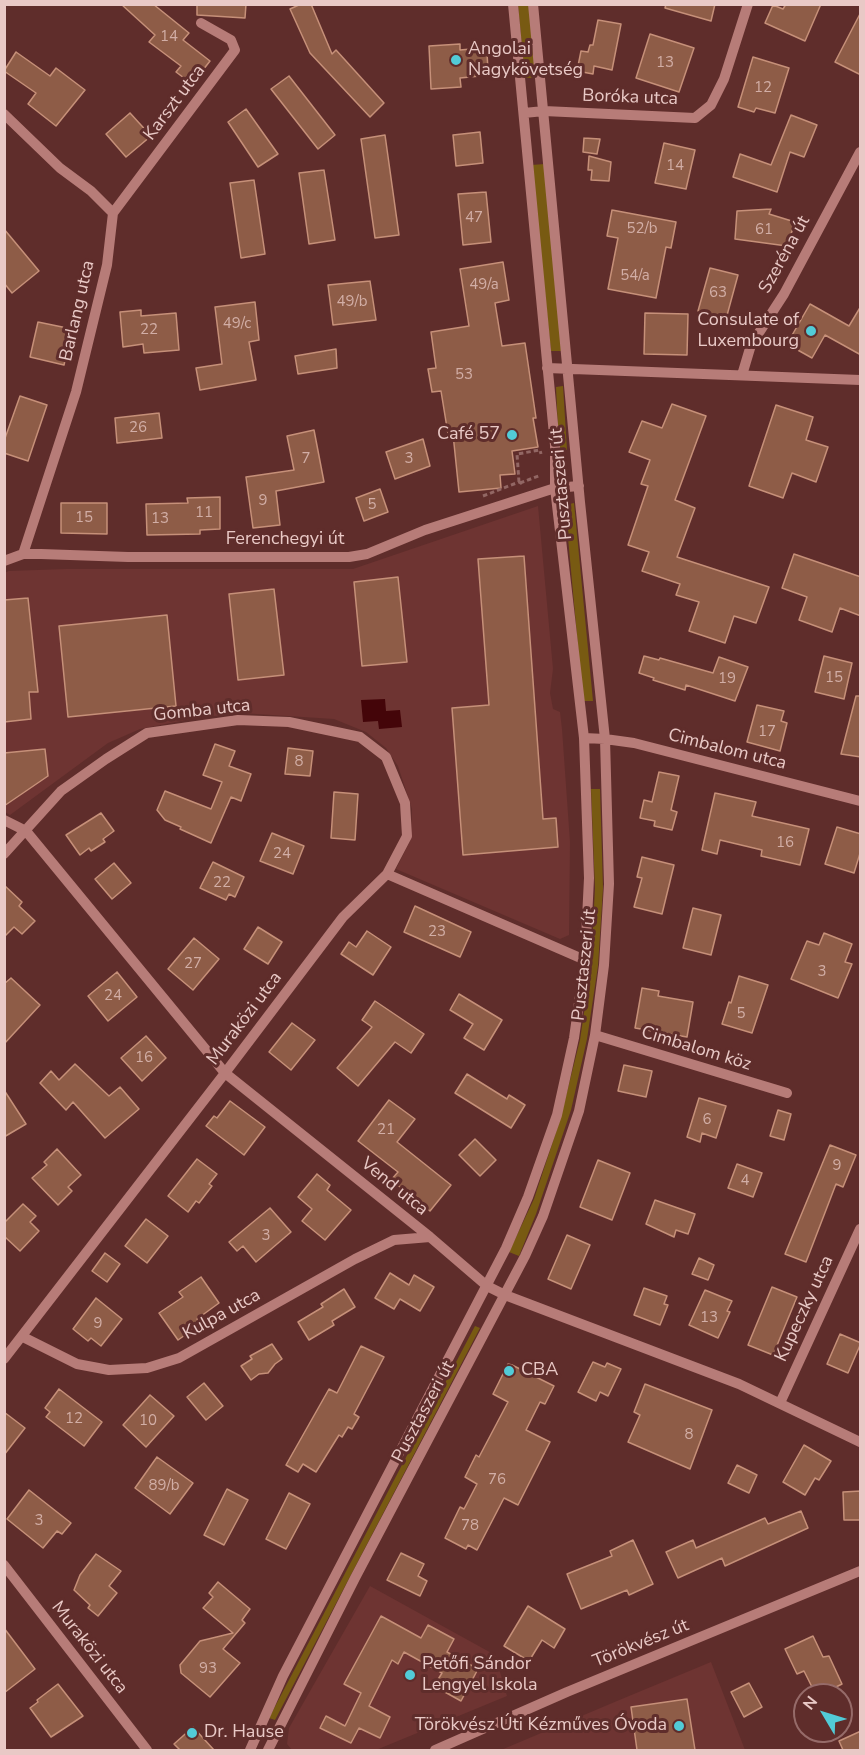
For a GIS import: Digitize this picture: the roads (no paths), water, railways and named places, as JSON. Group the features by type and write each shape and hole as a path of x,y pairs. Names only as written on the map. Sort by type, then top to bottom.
{"street":[{"name":"Pusztaszeri út","path":"250,1750 283,1676 487,1286 528,1197 557,1115 574,1038 585,960 589,878 584,738 555,488 556,458 513,4"},
{"name":"Pusztaszeri út","path":"268,1750 505,1295 543,1216 579,1111 595,1035 604,965 609,884 605,739 532,4"},
{"name":"Boróka utca","path":"544,111 695,118 711,105 724,79 748,4"},
{"name":"Karszt utca","path":"113,213 235,50 231,40 201,23"},
{"path":"524,113 544,111"},
{"path":"4,114 60,168 91,191 113,213"},
{"name":"Szeréna út","path":"742,375 752,345 783,294 861,152"},
{"name":"Barlang utca","path":"23,554 76,392 107,265 113,213"},
{"path":"547,368 861,380"},
{"name":"Ferenchegyi út","path":"4,561 23,554 128,557 349,557 367,554 425,530 555,488 579,486"},
{"name":"Gomba utca","path":"4,854 61,792 147,733 238,720 289,722 360,737 386,756 405,803 407,836 387,874"},
{"name":"Cimbalom utca","path":"584,738 634,744 861,801"},
{"name":"Vend utca","path":"4,820 26,831 225,1073 487,1286 505,1295 739,1384 861,1442"},
{"path":"387,874 585,960"},
{"name":"Muraközi utca","path":"4,1359 343,917 387,874"},
{"name":"Cimbalom köz","path":"595,1035 787,1093"},
{"name":"Kupeczky utca","path":"780,1403 861,1229"},
{"name":"Kulpa utca","path":"23,1337 77,1364 109,1370 147,1368 179,1358 355,1259 394,1240 429,1237"},
{"name":"Muraközi utca","path":"4,1565 147,1750"},
{"name":"Törökvész út","path":"435,1750 567,1692 861,1571"}],"place":[{"name":"Angolai Nagykövetség","path":"456,60"},
{"name":"Consulate of Luxembourg","path":"811,331"},
{"name":"Café 57","path":"512,435"},
{"name":"CBA","path":"509,1371"},
{"name":"Petőfi Sándor Lengyel Iskola","path":"410,1675"},
{"name":"Törökvész Úti Kézműves Óvoda","path":"679,1726"},
{"name":"Dr. Hause","path":"192,1733"}]}
